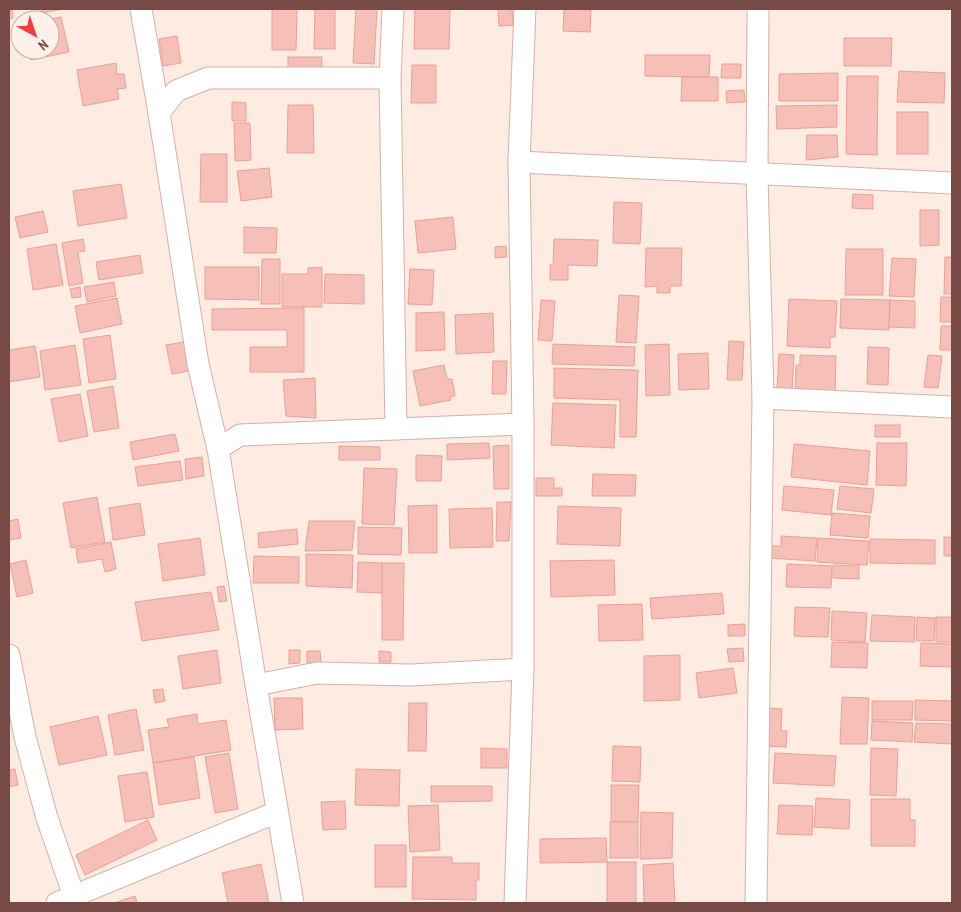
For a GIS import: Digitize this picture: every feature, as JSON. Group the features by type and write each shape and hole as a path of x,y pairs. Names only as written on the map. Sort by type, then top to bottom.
{"street":[{"path":"141,9 198,364 218,449 277,812 294,903"},
{"path":"393,9 390,78 396,429"},
{"path":"515,903 523,669 519,162 525,9"},
{"path":"756,903 763,398 757,174 758,9"},
{"path":"159,113 176,91 208,78 390,78"},
{"path":"519,162 952,183"},
{"path":"763,398 952,407"},
{"path":"218,449 240,436 522,424"},
{"path":"9,655 28,746 66,900 277,812"},
{"path":"256,685 316,673 410,676 523,669"}],"building":[{"path":"41,9 63,9 58,10"},
{"path":"272,9 297,9 296,50 272,50"},
{"path":"315,9 335,9 335,49 314,49"},
{"path":"356,9 377,9 374,64 353,63"},
{"path":"415,9 450,9 449,49 414,49"},
{"path":"498,9 512,9 513,25 499,26"},
{"path":"564,9 591,10 590,32 563,31"},
{"path":"60,17 69,52 60,54"},
{"path":"177,36 181,63 163,66 159,39"},
{"path":"844,38 892,38 891,66 844,66"},
{"path":"645,55 710,55 709,77 645,76"},
{"path":"288,57 322,57 322,74 288,74"},
{"path":"116,63 117,74 124,74 126,88 117,89 119,99 83,106 77,70"},
{"path":"722,64 741,64 741,78 721,78"},
{"path":"412,65 436,65 436,103 411,103"},
{"path":"899,71 945,73 944,103 897,102"},
{"path":"838,73 838,101 779,101 779,74"},
{"path":"847,76 878,76 877,155 846,154"},
{"path":"682,77 718,77 718,101 681,101"},
{"path":"744,90 745,102 727,103 726,91"},
{"path":"232,102 246,103 246,121 232,121"},
{"path":"288,105 313,105 314,153 287,153"},
{"path":"837,105 837,127 777,129 776,106"},
{"path":"897,112 928,112 928,154 897,154"},
{"path":"234,123 250,123 251,160 235,161"},
{"path":"807,135 837,135 838,157 806,160"},
{"path":"201,154 227,154 227,202 200,202"},
{"path":"269,168 272,197 241,201 237,171"},
{"path":"121,184 127,218 78,226 73,191"},
{"path":"853,194 873,195 873,209 852,208"},
{"path":"614,202 642,203 640,244 613,243"},
{"path":"920,210 939,210 939,245 920,246"},
{"path":"43,211 48,232 20,238 15,217"},
{"path":"453,217 456,249 418,253 415,221"},
{"path":"244,227 277,228 276,253 244,253"},
{"path":"83,239 85,251 78,252 83,283 69,286 62,243"},
{"path":"554,239 598,240 597,266 568,265 568,280 550,280 550,265 553,265"},
{"path":"56,244 63,285 33,290 27,249"},
{"path":"506,246 507,257 495,258 495,247"},
{"path":"646,248 682,248 681,286 670,286 670,293 657,293 657,286 645,287"},
{"path":"846,249 883,249 883,295 845,295"},
{"path":"140,255 143,273 99,280 96,262"},
{"path":"945,257 952,257 952,294 944,294"},
{"path":"892,258 916,259 914,297 889,296"},
{"path":"262,259 280,259 280,304 261,304"},
{"path":"205,267 259,267 259,300 205,299"},
{"path":"322,267 322,307 282,307 282,274 308,274 308,268"},
{"path":"410,269 434,270 432,305 408,304"},
{"path":"325,274 364,275 364,304 324,303"},
{"path":"114,282 116,296 87,302 84,287"},
{"path":"80,287 81,297 72,298 70,289"},
{"path":"619,295 639,296 636,343 616,342"},
{"path":"941,297 952,297 952,322 940,322"},
{"path":"117,298 122,324 80,333 75,306"},
{"path":"789,299 837,301 835,337 830,337 830,348 787,346"},
{"path":"841,299 890,300 889,330 840,328"},
{"path":"541,300 555,301 552,341 538,340"},
{"path":"890,300 915,301 915,328 889,327"},
{"path":"304,308 304,372 250,372 250,347 287,347 287,330 212,330 212,309"},
{"path":"444,312 445,350 416,351 416,313"},
{"path":"493,313 494,352 456,354 455,315"},
{"path":"941,326 952,326 952,350 940,350"},
{"path":"110,335 116,379 89,383 83,339"},
{"path":"729,341 744,342 742,380 727,380"},
{"path":"184,342 189,371 172,374 166,345"},
{"path":"553,344 635,347 634,366 552,364"},
{"path":"669,344 670,395 646,396 645,345"},
{"path":"75,345 81,385 45,390 40,351"},
{"path":"35,346 40,377 9,382 9,350"},
{"path":"868,347 889,348 888,385 867,384"},
{"path":"708,353 709,389 679,390 678,354"},
{"path":"779,354 794,355 792,391 777,390"},
{"path":"800,355 836,356 835,393 795,392 796,365 800,365"},
{"path":"928,355 942,356 938,388 924,387"},
{"path":"493,361 507,361 506,394 492,394"},
{"path":"444,365 447,379 452,379 455,396 450,397 451,400 420,406 413,371"},
{"path":"554,368 638,370 636,437 620,437 620,400 554,398"},
{"path":"315,378 316,418 286,416 283,380"},
{"path":"113,386 119,428 94,432 87,391"},
{"path":"80,394 88,436 59,442 51,399"},
{"path":"553,403 616,405 614,448 551,445"},
{"path":"875,425 900,425 900,437 875,437"},
{"path":"175,434 179,451 133,460 130,442"},
{"path":"489,443 490,458 447,460 447,444"},
{"path":"877,443 907,443 906,486 876,485"},
{"path":"794,444 870,451 867,485 791,477"},
{"path":"509,445 509,489 494,489 493,446"},
{"path":"339,446 380,447 380,460 339,460"},
{"path":"416,455 442,456 441,481 416,481"},
{"path":"202,457 204,476 186,479 185,459"},
{"path":"180,461 183,480 138,486 135,467"},
{"path":"364,468 397,469 394,525 362,524"},
{"path":"593,474 636,475 635,496 592,496"},
{"path":"536,478 554,478 554,488 562,488 562,496 536,496"},
{"path":"784,486 834,490 831,515 782,510"},
{"path":"840,486 874,489 871,513 837,509"},
{"path":"97,497 105,542 71,548 63,503"},
{"path":"497,502 511,502 509,541 496,541"},
{"path":"140,503 145,535 113,540 109,508"},
{"path":"437,505 437,553 409,553 408,506"},
{"path":"558,506 621,508 620,546 557,544"},
{"path":"492,508 493,547 450,548 449,509"},
{"path":"832,513 870,516 868,538 830,535"},
{"path":"18,519 21,538 9,540 9,521"},
{"path":"309,521 355,521 352,550 305,551"},
{"path":"358,527 402,528 401,555 358,554"},
{"path":"297,529 298,544 259,548 258,533"},
{"path":"781,536 817,538 815,561 770,558 770,546 781,546"},
{"path":"944,537 952,537 952,556 944,556"},
{"path":"200,538 205,575 163,581 158,544"},
{"path":"818,538 869,541 867,565 817,562"},
{"path":"870,539 935,540 935,564 870,563"},
{"path":"111,542 116,569 105,572 102,559 78,563 76,549"},
{"path":"306,554 353,555 352,588 306,586"},
{"path":"254,556 299,557 299,583 253,583"},
{"path":"26,560 33,593 17,597 10,564"},
{"path":"614,560 615,595 551,597 550,561"},
{"path":"358,562 382,563 382,593 357,592"},
{"path":"382,563 404,563 403,640 382,640"},
{"path":"787,564 832,566 831,588 786,587"},
{"path":"833,565 859,566 859,579 833,578"},
{"path":"224,586 227,601 219,602 217,587"},
{"path":"211,592 219,630 142,641 135,602"},
{"path":"722,593 724,614 652,619 650,598"},
{"path":"642,604 643,640 599,641 598,605"},
{"path":"795,607 830,608 828,637 794,636"},
{"path":"832,611 867,613 865,642 831,640"},
{"path":"872,615 915,617 914,642 870,641"},
{"path":"917,617 935,618 934,641 916,641"},
{"path":"936,617 952,617 952,642 936,642"},
{"path":"745,624 745,636 728,636 728,625"},
{"path":"832,642 868,643 867,668 831,667"},
{"path":"921,643 952,644 952,667 920,666"},
{"path":"743,648 744,661 729,662 727,649"},
{"path":"217,650 221,683 183,689 178,656"},
{"path":"289,650 300,650 300,663 289,664"},
{"path":"307,651 320,651 321,663 307,663"},
{"path":"379,651 391,652 391,662 379,662"},
{"path":"680,655 680,700 644,701 644,656"},
{"path":"733,668 737,693 699,698 696,673"},
{"path":"163,689 165,701 155,703 153,690"},
{"path":"842,697 869,698 867,744 840,744"},
{"path":"274,698 302,698 303,729 275,730"},
{"path":"915,700 952,701 952,721 915,720"},
{"path":"872,701 913,701 912,720 872,720"},
{"path":"409,703 427,703 426,751 408,751"},
{"path":"767,708 782,709 781,731 787,731 786,747 764,746"},
{"path":"136,709 144,750 115,755 108,715"},
{"path":"197,714 198,724 226,720 231,750 153,763 148,730 169,727 167,719"},
{"path":"98,716 107,755 59,765 50,727"},
{"path":"872,721 913,723 912,742 871,740"},
{"path":"916,723 952,724 952,744 914,742"},
{"path":"613,746 641,747 640,782 612,781"},
{"path":"481,748 507,749 507,768 481,768"},
{"path":"871,748 898,749 896,796 870,795"},
{"path":"229,753 238,809 215,813 205,757"},
{"path":"775,753 836,756 834,786 773,783"},
{"path":"194,757 200,798 159,805 153,763"},
{"path":"15,769 18,785 9,787 9,770"},
{"path":"356,769 400,770 399,806 355,805"},
{"path":"147,772 154,817 125,822 118,776"},
{"path":"611,785 639,785 638,822 611,822"},
{"path":"431,786 492,786 492,801 431,802"},
{"path":"816,798 850,800 849,829 814,827"},
{"path":"871,799 910,799 910,820 915,820 915,846 871,846"},
{"path":"345,801 346,829 323,830 321,802"},
{"path":"438,805 440,850 410,852 408,806"},
{"path":"779,805 813,806 812,835 777,834"},
{"path":"641,812 673,813 672,858 640,859"},
{"path":"148,820 157,840 85,875 76,855"},
{"path":"610,822 638,822 638,858 610,858"},
{"path":"606,838 607,862 540,863 540,839"},
{"path":"375,845 406,845 406,887 375,887"},
{"path":"413,857 452,857 452,863 479,863 479,880 476,880 476,900 412,899"},
{"path":"607,862 636,862 636,903 607,903"},
{"path":"673,863 675,903 644,903 643,865"},
{"path":"261,864 269,903 228,903 222,873"},
{"path":"135,896 137,903 114,903"}]}
